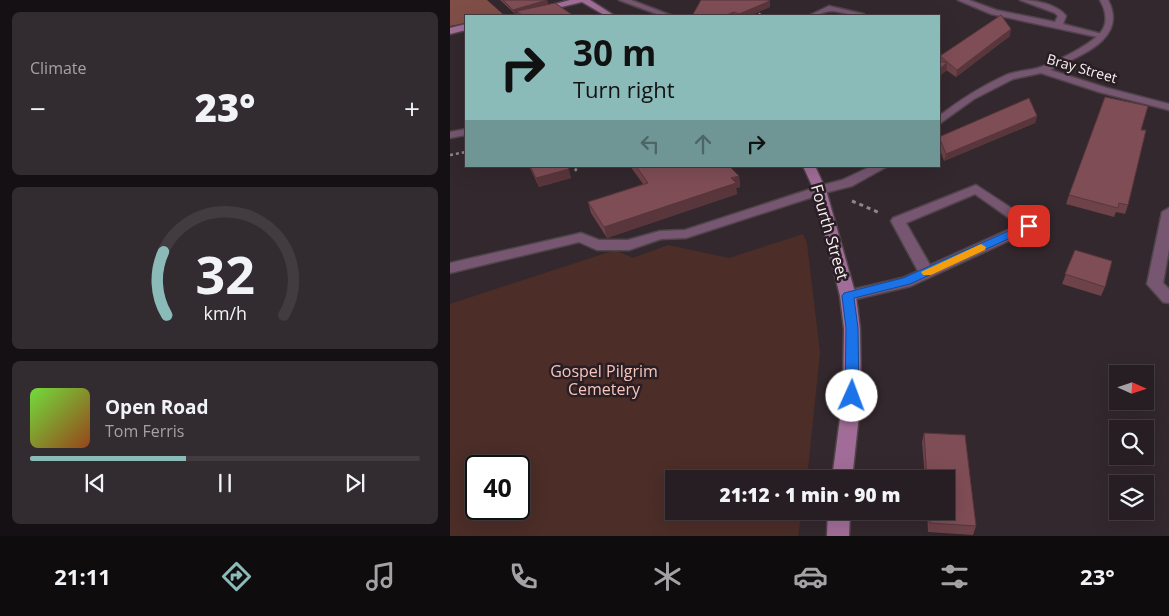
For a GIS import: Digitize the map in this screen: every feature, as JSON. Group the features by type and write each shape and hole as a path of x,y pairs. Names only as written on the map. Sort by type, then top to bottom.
{"street":[{"path":"519,15 580,0"},
{"path":"584,0 608,15"},
{"path":"623,0 666,15"},
{"path":"962,0 994,12 1102,35"},
{"path":"1024,0 1058,11 1062,16 1058,26"},
{"path":"1042,70 1093,44 1107,30 1110,12 1104,0"},
{"path":"817,15 829,8 857,15"},
{"path":"450,31 465,27"},
{"name":"Bray Street","path":"940,120 970,97 1010,77 1042,70 1103,90 1169,107"},
{"path":"450,135 465,132"},
{"name":"Fourth Street","path":"809,167 820,190 848,296 852,328 853,369 843,470"},
{"path":"450,268 581,238 598,245 629,245 660,235 686,234 847,183 880,167"},
{"path":"848,296 906,282 1029,226 976,189 898,222 926,272"},
{"path":"1169,212 1156,284 1169,298"},
{"path":"838,536 839,520"}],"path":[{"path":"753,6 753,9 761,15"},
{"path":"450,155 465,152"},
{"path":"575,171 577,167"},
{"path":"846,199 878,211 883,216"}],"green space":[{"name":"Gospel Pilgrim Cemetery","path":"803,234 807,243 820,352 808,470 665,470 665,520 801,520 798,536 450,536 450,304 615,250 633,258 668,245 729,258"}],"shaded area":[{"path":"450,0 487,0 504,15 465,15 465,23 450,26"}],"building":[{"path":"503,0 547,0 513,10"},
{"path":"701,0 770,1 739,14 734,12 726,15 693,15"},
{"path":"555,3 573,15 522,15 517,11"},
{"path":"1001,15 1011,29 957,70 940,56"},
{"path":"940,61 947,63 940,68"},
{"path":"1105,97 1148,106 1141,130 1146,130 1128,205 1119,203 1118,208 1069,195"},
{"path":"1029,98 1037,116 946,154 940,137"},
{"path":"530,167 568,167 569,169 536,178"},
{"path":"637,167 730,167 739,176 731,178 736,183 604,227 588,202 648,183"},
{"path":"1075,250 1112,261 1105,287 1065,274"},
{"path":"924,433 965,435 976,526 930,523 930,520 955,520 955,470 926,470"}],"slow traffic":[{"path":"927,272 981,247"}],"route":[{"path":"852,396 852,328 848,296 906,282 1029,226"}]}
